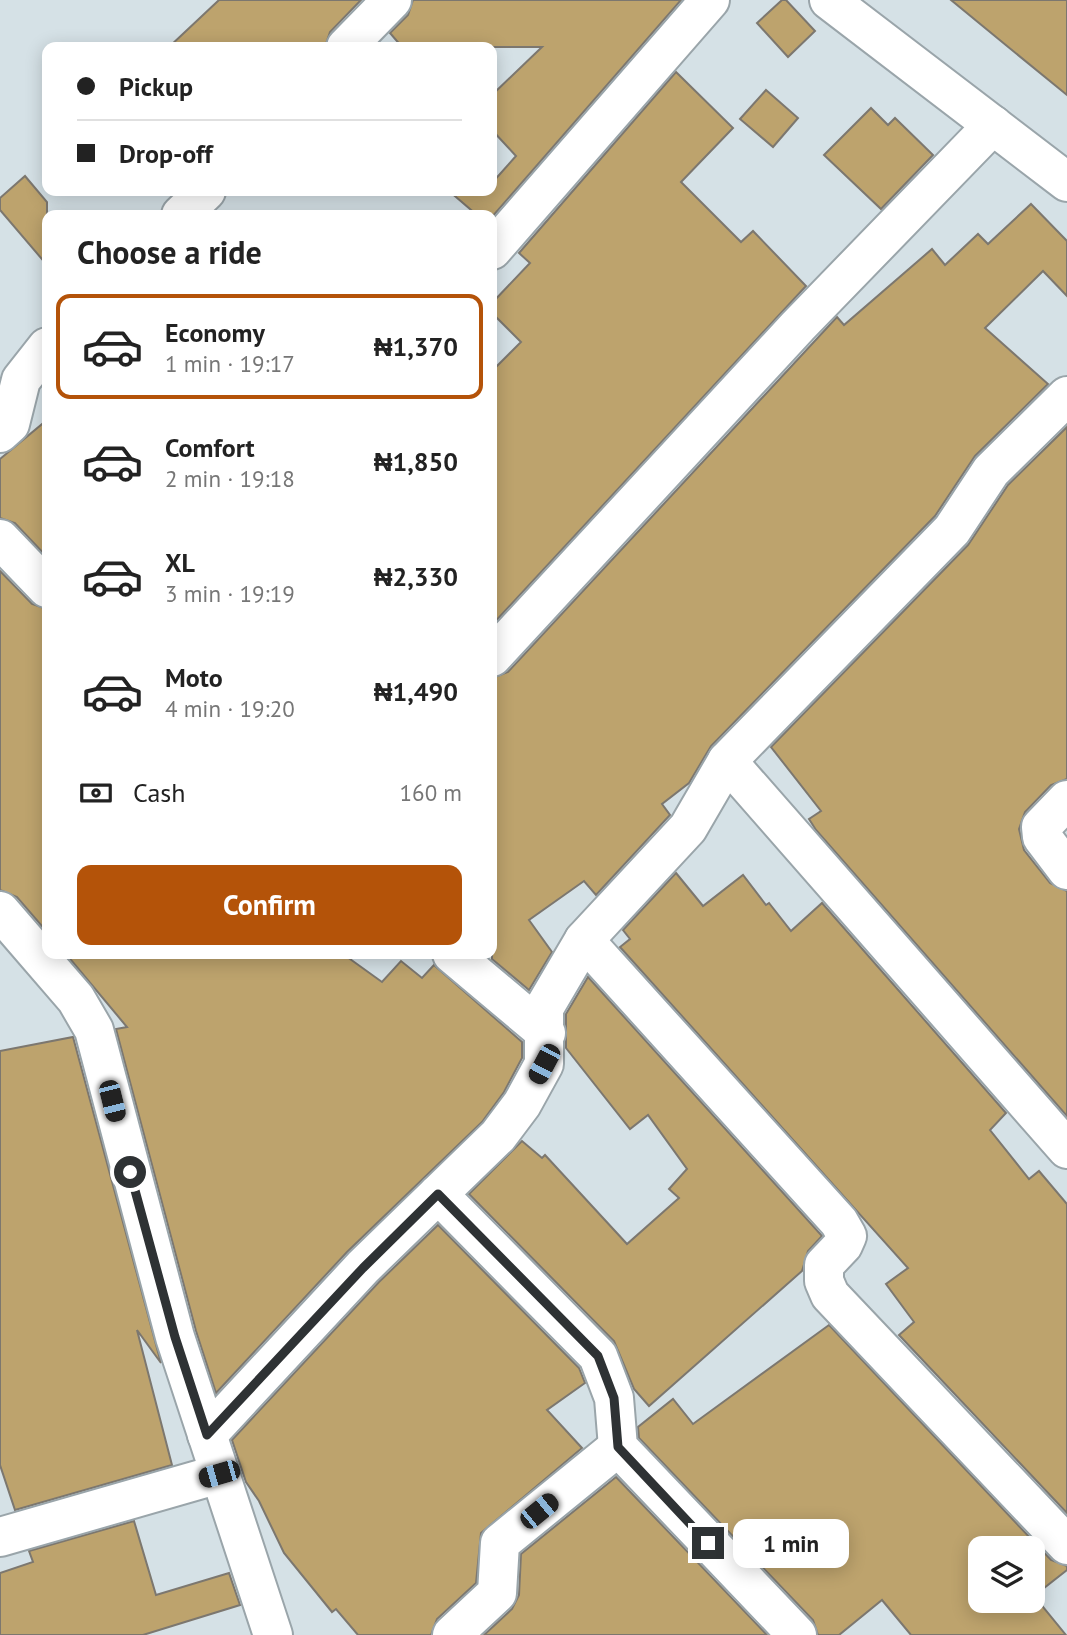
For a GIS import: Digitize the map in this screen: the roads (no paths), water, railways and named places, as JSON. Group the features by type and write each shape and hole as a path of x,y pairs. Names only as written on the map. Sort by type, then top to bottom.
{"street":[{"path":"351,42 392,0"},
{"path":"497,244 710,0"},
{"path":"829,0 1067,182"},
{"path":"497,652 798,326 993,125"},
{"path":"186,210 201,196"},
{"path":"0,433 10,424 21,380 42,353"},
{"path":"207,1435 363,1268 498,1136 522,1104 544,1064 544,1008 584,940 688,828 727,761 952,530 991,471 1067,396"},
{"path":"0,539 42,583"},
{"path":"727,761 1067,1149"},
{"path":"1067,800 1041,828 1042,837 1067,870"},
{"path":"0,911 76,999 94,1030 171,1324 273,1635"},
{"path":"584,940 839,1222 847,1236 843,1245 824,1265 824,1281 830,1295 1067,1545"},
{"path":"458,959 546,1033"},
{"path":"438,1194 598,1356 614,1398 618,1447 797,1635"},
{"path":"452,1635 498,1594 500,1543 618,1447"},
{"path":"0,1536 219,1474"}]}
